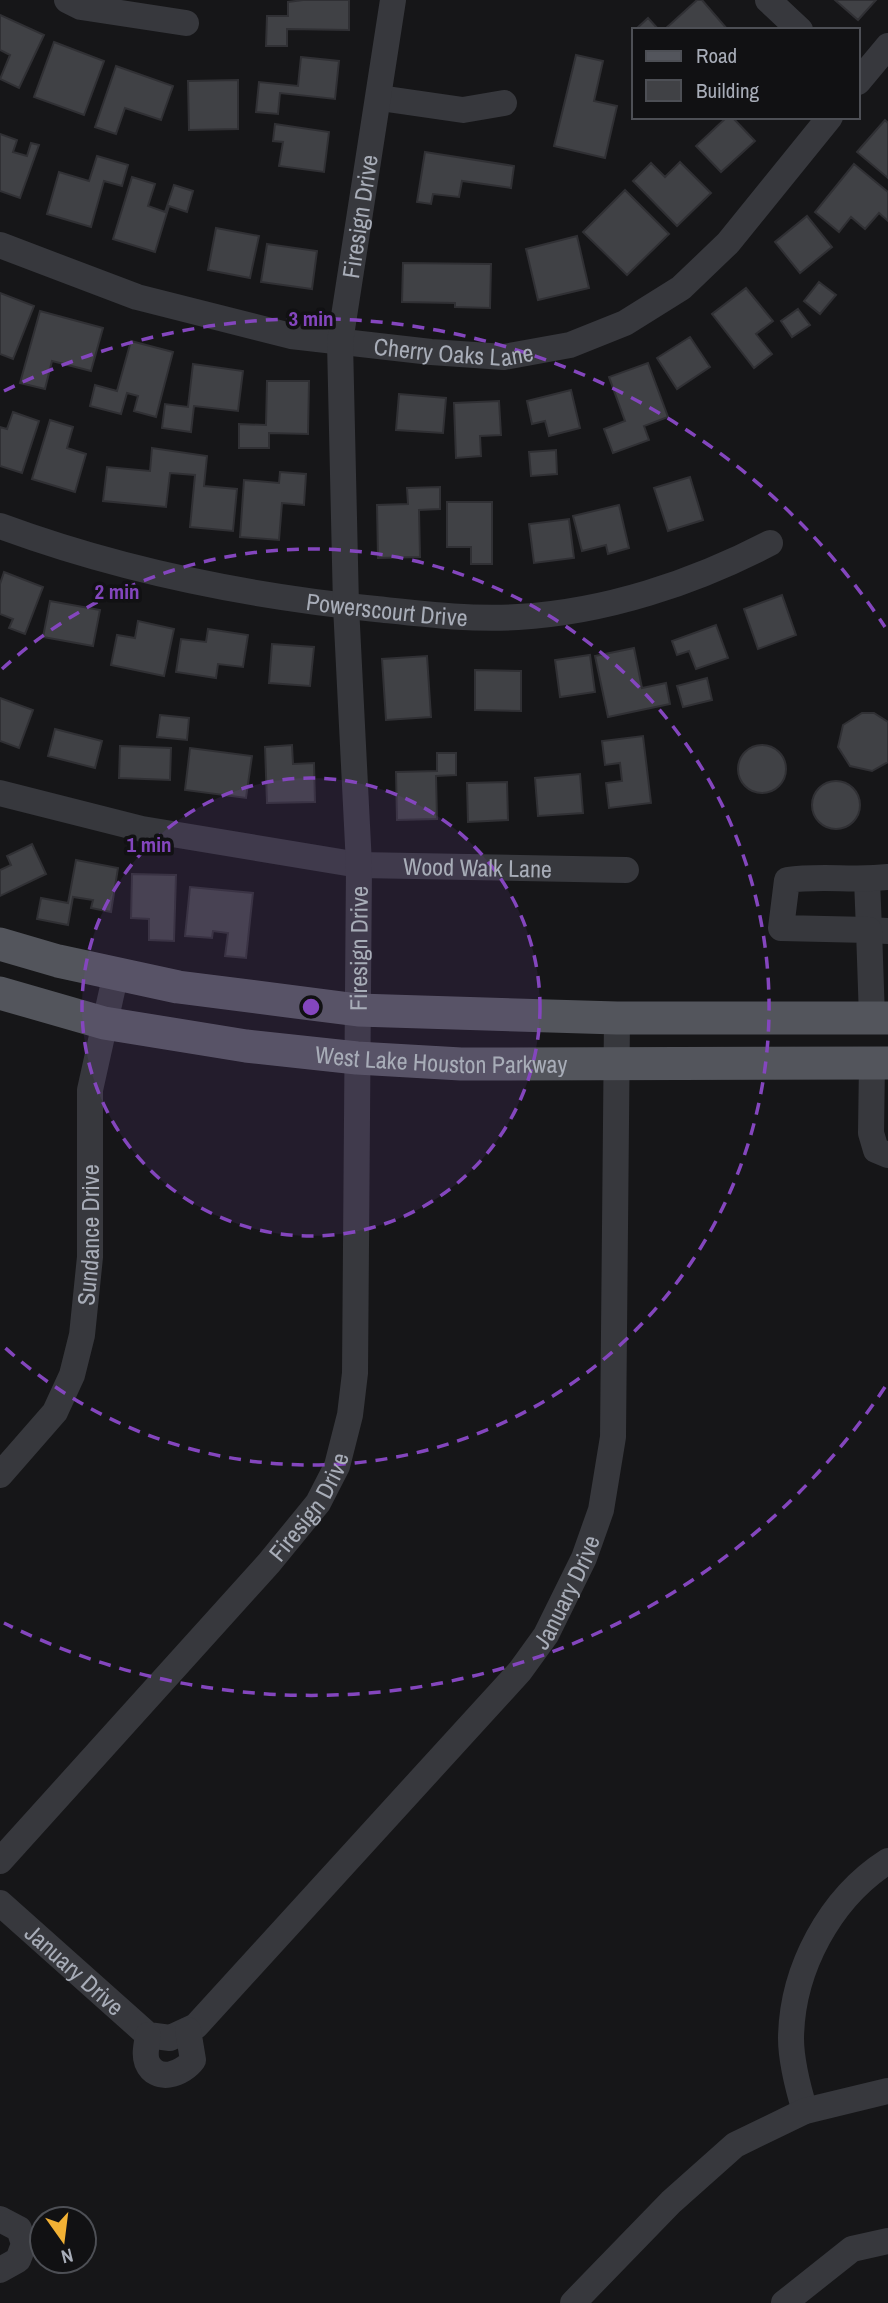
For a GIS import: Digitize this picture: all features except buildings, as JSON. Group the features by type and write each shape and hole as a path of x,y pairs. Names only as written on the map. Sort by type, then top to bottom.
{"main road":[{"name":"West Lake Houston Parkway","path":"0,944 178,987 358,1010 617,1018 880,1018"},
{"name":"West Lake Houston Parkway","path":"0,993 104,1023 246,1046 357,1058 461,1064 880,1063"},
{"path":"880,1018 880,1063"}],"street":[{"path":"67,0 81,7 186,23"},
{"name":"Firesign Drive","path":"0,1861 269,1563 318,1503 337,1466 350,1415 355,1373 359,865 346,606 340,342 380,98 393,0"},
{"path":"768,0 798,28"},
{"path":"860,80 888,46"},
{"path":"380,98 463,110 503,103"},
{"name":"Cherry Oaks Lane","path":"0,245 137,298 291,336 504,357 570,345 625,323 681,288 728,243 828,119"},
{"name":"Powerscourt Drive","path":"0,526 83,555 251,594 459,617 519,617 582,609 644,594 699,575 770,543"},
{"name":"Wood Walk Lane","path":"0,793 142,829 359,865 626,870"},
{"path":"878,930 781,928 788,880 812,876 878,878 880,1018"},
{"name":"Sundance Drive","path":"0,1475 55,1412 72,1375 82,1335 90,1257 90,1090 116,974"},
{"name":"January Drive","path":"188,2030 196,2026 520,1671 546,1635 571,1588 601,1510 613,1437 617,1018"},
{"path":"880,1063 871,1133 876,1150 888,1155"},
{"path":"804,2111 791,2038 801,1975 831,1914 876,1868 888,1861"},
{"name":"January Drive","path":"0,1903 148,2035"},
{"path":"188,2030 193,2060 187,2070 177,2075 161,2074 150,2068 146,2059 148,2035 170,2038 188,2030"},
{"path":"573,2303 671,2202 735,2145 804,2111 888,2091"},
{"path":"0,2219 19,2229 24,2244 18,2260 0,2270"},
{"path":"785,2303 852,2249 888,2241"}]}
